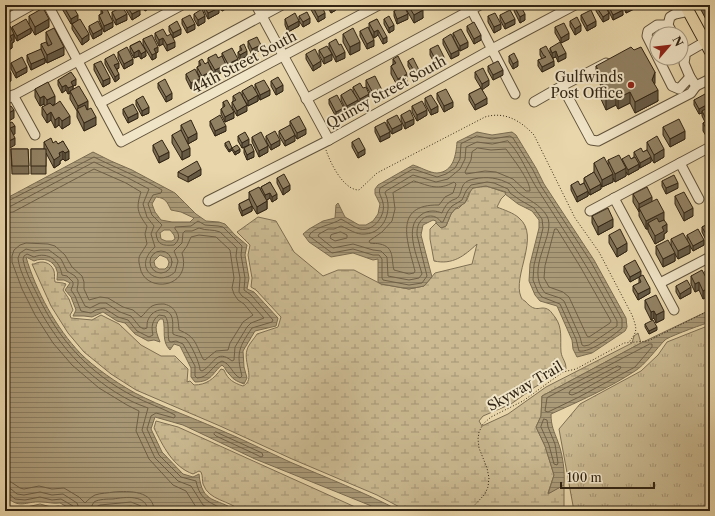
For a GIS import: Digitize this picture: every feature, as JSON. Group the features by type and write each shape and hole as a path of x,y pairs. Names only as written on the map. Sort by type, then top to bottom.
{"main road":[{"path":"687,8 708,44"}],"street":[{"path":"5,20 32,5"},
{"path":"48,5 100,103 282,5"},
{"path":"35,135 9,98 182,5"},
{"path":"256,5 329,140"},
{"name":"44th Street South","path":"100,103 121,142 379,5"},
{"path":"306,99 470,7 480,5"},
{"name":"Quincy Street South","path":"208,201 329,140 492,49 575,5"},
{"path":"470,7 515,94"},
{"path":"656,26 668,25 670,17 687,8"},
{"path":"649,30 647,36 649,40"},
{"path":"689,50 708,44"},
{"path":"534,102 614,59"},
{"path":"662,66 672,86 679,89 690,77"},
{"path":"685,66 696,86"},
{"path":"562,86 592,140 598,141 691,93 696,86 710,79"},
{"path":"590,211 710,147"},
{"path":"680,163 699,199"},
{"path":"614,198 674,310"},
{"path":"660,283 710,256"}],"path":[{"path":"329,140 326,148 330,161 336,172 353,190 359,190 377,173 472,122 494,114 516,120 524,125 534,135 575,218 599,252 632,315 636,326 636,333 628,342"},
{"name":"Skyway Trail","path":"469,511 485,494 488,487 489,478 487,468 479,448 478,439 479,432 483,424 490,417 504,412 563,372 576,369 628,342 648,341 710,310"}],"green space":[{"path":"486,186 507,193 501,199 497,207 517,216 525,226 527,245 520,278 519,288 521,297 529,305 535,308 546,308 558,321 561,334 561,352 566,369 535,387 511,404 483,416 479,421 482,426 508,414 546,387 632,343 634,336 638,333 641,343 542,396 541,416 536,427 545,446 554,475 548,493 564,485 564,511 407,511 377,495 136,390 111,374 84,352 68,333 51,306 32,264 43,262 48,264 53,268 55,282 66,284 63,290 69,299 73,310 70,315 71,318 92,320 101,315 119,324 141,345 161,356 175,356 188,369 187,382 190,381 194,385 209,381 216,376 221,369 224,370 232,381 243,386 249,380 246,355 249,346 257,334 278,327 281,317 256,290 251,287 252,278 248,255 250,245 237,232 258,217 276,221 294,252 323,276 338,270 354,270 381,284 409,289 424,286 435,273 472,264 477,244 463,256 453,261 434,261 430,239 430,229 436,223 442,228 446,226 451,214 467,200 473,188"},
{"path":"710,325 710,511 574,511 559,429 580,404 641,371 658,355 667,342"},
{"path":"156,421 178,427 364,511 241,511 210,494 203,484 201,472 199,471 193,474 186,471 174,461 165,449 154,428"},
{"path":"40,504 51,507 59,506 68,511 21,511 27,507"}],"water":[{"path":"477,132 492,135 512,132 516,135 544,184 594,260 626,318 627,327 625,331 592,353 577,357 573,349 572,340 557,306 540,301 535,295 529,281 530,264 539,228 539,220 532,211 518,204 505,194 506,192 486,186 473,188 465,203 455,209 451,214 446,226 441,228 436,221 433,220 423,225 421,235 432,277 424,286 409,289 381,284 378,282 378,259 373,260 353,253 331,257 309,242 303,234 323,221 335,218 336,205 338,203 345,217 359,225 366,225 373,221 378,214 380,204 375,194 375,189 378,185 413,165 434,173 443,172 451,166 453,162 457,142"},
{"path":"93,152 132,170 175,193 196,214 206,221 225,224 247,245 245,255 249,278 247,289 254,292 278,318 276,326 255,331 243,351 244,367 247,378 244,384 236,381 222,365 208,379 201,382 195,382 191,377 191,368 180,346 174,344 170,350 167,347 163,319 160,319 156,327 160,342 154,340 148,341 135,334 125,323 117,321 103,312 92,317 73,316 76,310 71,297 65,290 70,283 64,280 57,280 56,267 48,260 41,259 34,261 26,257 35,283 55,321 72,344 99,370 135,393 156,403 359,491 400,511 380,511 369,505 255,459 183,425 155,417 151,429 162,452 183,474 193,477 199,474 203,491 207,496 236,511 143,511 131,506 86,511 71,509 60,503 35,502 19,504 10,500 5,496 5,199","holes":["156,197 162,198 166,201 171,210 181,212 194,218 190,222 172,222 161,220 155,212 152,204","164,230 170,230 175,239 172,241 166,241 161,239 160,233","160,255 167,258 169,262 165,269 159,269 155,266 154,261"]},
{"path":"710,310 710,322 668,338 635,371 605,389 551,414 552,425 560,447 564,469 564,485 548,494 554,475 545,446 536,427 541,416 542,396 641,343"}],"building":[{"path":"63,5 72,5 78,15 71,19"},
{"path":"126,5 137,5 140,10 132,14"},
{"path":"217,5 219,8 208,13 204,6"},
{"path":"312,5 321,5 325,13 318,17"},
{"path":"329,5 336,5 331,8"},
{"path":"408,5 421,5 423,10 414,15"},
{"path":"520,5 525,14 520,17 514,6"},
{"path":"604,5 609,13 603,17 596,6"},
{"path":"608,5 621,5 623,10 613,15"},
{"path":"703,5 710,5 709,17"},
{"path":"404,6 408,14 397,19 394,11"},
{"path":"106,7 113,22 104,26 99,15 103,13 101,9"},
{"path":"122,7 127,14 116,20 112,12"},
{"path":"43,8 49,19 35,27 29,16"},
{"path":"202,9 205,16 198,20 194,14"},
{"path":"510,10 515,19 505,24 500,15"},
{"path":"591,10 596,21 587,26 581,15"},
{"path":"307,12 310,18 303,22 299,16"},
{"path":"295,13 299,21 288,27 285,19"},
{"path":"495,13 501,24 494,27 488,16"},
{"path":"190,15 195,24 187,28 182,19"},
{"path":"389,16 394,25 389,28 384,19"},
{"path":"577,17 581,25 575,29 570,21"},
{"path":"26,19 31,28 17,36 12,27"},
{"path":"80,19 89,34 82,39 72,24"},
{"path":"377,19 387,37 383,39 378,30 374,32 369,23"},
{"path":"98,21 102,29 93,34 89,26"},
{"path":"177,21 181,29 173,33 169,26"},
{"path":"474,22 481,35 474,39 467,26"},
{"path":"564,23 569,33 561,38 555,27"},
{"path":"10,26 14,34 10,36 12,40 5,44 5,28"},
{"path":"368,27 374,40 367,44 360,31"},
{"path":"54,28 64,47 47,55 41,44 46,42 48,46 52,44 46,32"},
{"path":"353,28 360,42 350,47 343,34"},
{"path":"163,29 167,36 171,34 175,42 167,45 163,38 159,40 155,33"},
{"path":"461,29 468,42 460,46 453,33"},
{"path":"451,34 459,50 451,54 443,39"},
{"path":"152,35 158,47 154,49 156,53 152,55 143,39"},
{"path":"257,37 261,45 252,49 248,41"},
{"path":"336,39 339,45 341,44 345,52 336,57 329,43"},
{"path":"140,41 146,51 141,54 139,50 134,53 130,46"},
{"path":"560,42 566,53 558,57 556,51 552,53 550,48"},
{"path":"244,44 247,51 240,55 238,52 242,50 240,46"},
{"path":"438,45 444,57 436,61 430,49"},
{"path":"327,46 332,54 324,58 319,50"},
{"path":"546,46 554,61 542,67 538,60 546,57 540,49"},
{"path":"127,47 133,59 124,64 118,52"},
{"path":"631,47 634,50 641,47 649,61 649,66 652,66 655,72 652,80 658,90 635,102 630,92 618,98 616,94 606,99 600,86 605,83 596,66"},
{"path":"232,48 238,59 228,64 222,53"},
{"path":"41,49 45,58 31,64 27,55"},
{"path":"315,49 321,61 313,66 306,54"},
{"path":"514,53 518,61 513,64 509,56"},
{"path":"114,54 119,63 114,65 119,74 115,77 105,59"},
{"path":"216,54 218,58 222,56 226,65 215,70 208,58"},
{"path":"398,56 407,74 398,79 391,66 396,63 393,59"},
{"path":"22,57 27,67 16,73 11,63"},
{"path":"413,58 419,70 415,72 408,61"},
{"path":"202,59 205,64 208,62 212,71 202,76 197,67 201,65 199,61"},
{"path":"101,61 110,78 103,81 94,64"},
{"path":"498,61 503,70 493,75 488,66"},
{"path":"6,65 11,73 5,76 5,66"},
{"path":"483,68 489,80 482,84 475,72"},
{"path":"195,69 200,79 191,83 186,74"},
{"path":"71,72 76,79 71,82 73,86 68,88 66,85 62,87 58,80"},
{"path":"375,76 381,88 373,93 366,80"},
{"path":"278,77 283,85 276,89 271,81"},
{"path":"165,79 172,93 166,97 158,83"},
{"path":"264,80 270,90 260,95 255,84"},
{"path":"48,82 55,96 47,100 44,96 40,98 35,89"},
{"path":"360,83 363,88 366,87 369,94 360,99 353,87"},
{"path":"252,85 258,95 248,101 242,91"},
{"path":"79,86 88,101 78,106 70,91"},
{"path":"481,88 487,98 475,105 469,94"},
{"path":"351,89 358,100 347,106 341,95"},
{"path":"446,89 453,102 444,106 437,93"},
{"path":"240,92 247,105 237,111 232,102 236,100 233,96"},
{"path":"705,94 710,103 699,109 694,100"},
{"path":"337,95 344,108 336,112 329,99"},
{"path":"431,95 438,106 431,110 425,98"},
{"path":"143,96 149,107 142,111 136,100"},
{"path":"227,100 234,112 225,117 221,109 225,106 223,102"},
{"path":"60,101 70,116 62,121 59,117 55,120 51,112 47,115 42,107 50,103 53,106"},
{"path":"422,101 427,110 417,115 412,106"},
{"path":"133,104 138,113 128,118 123,109"},
{"path":"85,105 87,110 91,108 96,117 84,123 77,109"},
{"path":"11,106 14,110 5,115 5,110"},
{"path":"710,106 710,119 707,121 702,111"},
{"path":"410,110 414,119 405,123 401,115"},
{"path":"220,115 226,126 215,131 210,121"},
{"path":"397,115 402,124 392,129 387,120"},
{"path":"299,116 306,129 297,133 290,121"},
{"path":"679,119 685,131 670,139 663,127"},
{"path":"710,119 710,130 708,131 703,123"},
{"path":"191,120 197,133 188,138 181,125"},
{"path":"12,122 15,126 10,128 15,138 5,143 5,125"},
{"path":"385,122 390,132 380,137 375,127"},
{"path":"290,125 295,135 285,141 279,131"},
{"path":"181,130 190,148 182,152 172,135"},
{"path":"275,131 280,140 271,145 266,136"},
{"path":"245,132 249,139 242,143 238,136"},
{"path":"261,132 268,146 259,151 252,137"},
{"path":"657,136 664,149 654,155 647,142"},
{"path":"51,138 53,143 56,141 58,144 63,141 69,151 59,153 60,156 54,160 44,142"},
{"path":"359,138 365,149 358,153 352,142"},
{"path":"162,140 169,152 159,157 153,145"},
{"path":"229,141 232,148 229,150 225,143"},
{"path":"251,144 254,151 247,155 244,148"},
{"path":"237,145 240,149 235,152 232,148"},
{"path":"641,148 643,152 647,150 651,157 640,163 634,152"},
{"path":"11,149 28,149 29,166 12,166"},
{"path":"31,149 46,149 46,166 31,166"},
{"path":"619,155 626,168 615,174 608,160"},
{"path":"629,155 631,159 635,157 639,164 628,170 622,159"},
{"path":"604,157 613,174 602,180 594,163"},
{"path":"197,161 201,169 188,177 178,172"},
{"path":"5,169 9,178 5,180"},
{"path":"594,172 601,184 590,190 584,178"},
{"path":"284,174 290,185 283,189 277,178"},
{"path":"674,175 678,183 666,188 662,181"},
{"path":"578,181 580,185 584,183 588,191 577,197 571,185"},
{"path":"270,182 277,194 272,197 270,193 265,195 261,187"},
{"path":"259,187 267,201 257,207 249,192"},
{"path":"647,187 652,197 639,204 633,194"},
{"path":"684,192 693,208 684,213 675,196"},
{"path":"249,199 252,206 242,211 239,204"},
{"path":"657,199 664,212 646,221 639,208"},
{"path":"608,208 613,219 598,227 592,216"},
{"path":"657,218 659,222 664,220 667,224 662,227 664,231 655,236 648,223"},
{"path":"710,223 710,237 708,238 702,227"},
{"path":"620,229 627,243 617,249 609,235"},
{"path":"698,229 704,240 693,246 687,235"},
{"path":"683,233 690,245 678,251 671,239"},
{"path":"668,240 675,253 663,259 656,246"},
{"path":"635,260 641,271 630,277 624,266"},
{"path":"710,268 710,279 705,271"},
{"path":"702,270 710,285 710,287 703,291 699,282 695,284 691,276"},
{"path":"643,275 650,288 638,294 633,286 641,282 639,277"},
{"path":"687,280 691,287 680,294 676,286"},
{"path":"656,295 664,311 656,315 654,311 651,312 645,300"},
{"path":"653,320 657,327 649,331 645,324"}],"place":[{"name":"Gulfwinds Post Office","path":"631,85"}]}
